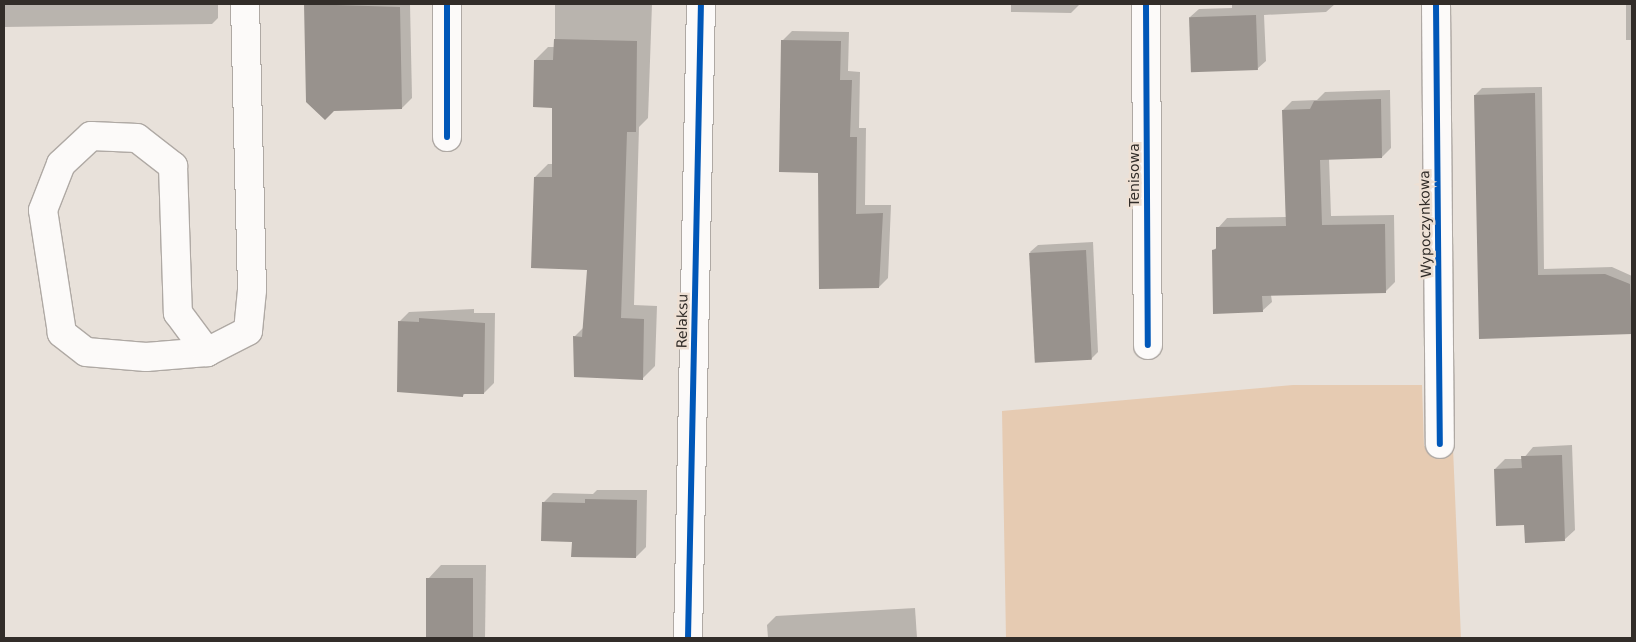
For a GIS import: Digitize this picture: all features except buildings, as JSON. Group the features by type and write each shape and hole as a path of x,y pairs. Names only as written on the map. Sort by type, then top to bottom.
{"street":[{"path":"207,352 178,313 173,166 137,138 91,136 61,164 43,210 62,333 86,352 146,357 207,352 248,331 252,290 245,4"},
{"path":"446,136 447,4"},
{"name":"Relaksu","path":"688,638 701,4"},
{"name":"Tenisowa","path":"1146,4 1148,345"},
{"name":"Wypoczynkowa","path":"1436,4 1440,444"}],"shaded area":[{"path":"1293,385 1422,385 1424,446 1453,448 1461,638 1006,638 1002,411"}],"cycle path":[{"path":"447,4 447,137"},
{"path":"688,638 701,4"},
{"path":"1146,4 1148,345"},
{"path":"1436,4 1440,444"}]}
